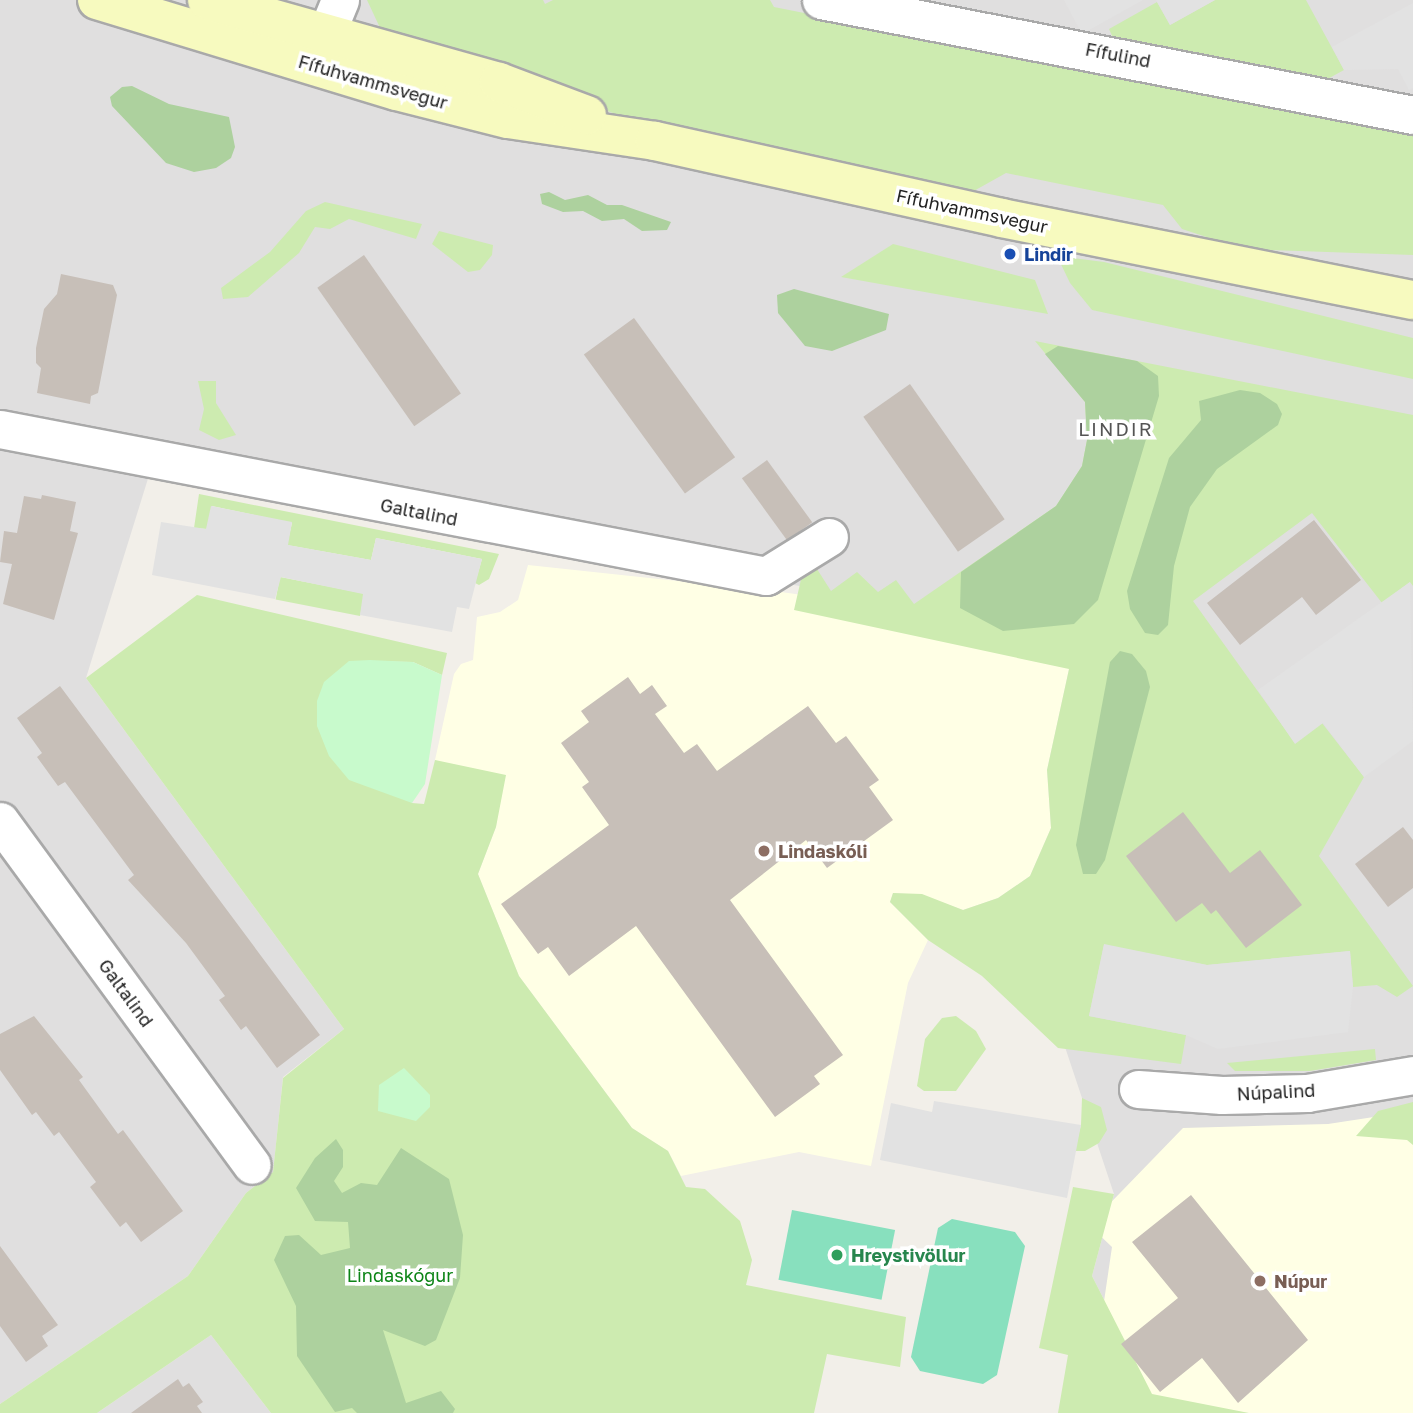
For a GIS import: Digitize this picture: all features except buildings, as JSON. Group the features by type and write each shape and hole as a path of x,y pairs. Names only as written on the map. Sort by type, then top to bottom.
{"main road":[{"name":"Fífuhvammsvegur","path":"97,0 327,32 499,82 655,141 1002,218 1413,300"},
{"name":"Fífuhvammsvegur","path":"207,0 286,25"}],"street":[{"name":"Fífulind","path":"821,0 1413,115"},
{"name":"Galtalind","path":"0,429 766,576 829,537"},
{"name":"Galtalind","path":"0,821 252,1165"},
{"name":"Núpalind","path":"1138,1089 1223,1095 1307,1093 1413,1075"}],"shaded area":[{"path":"0,0 1413,0 1413,1413 1152,1394 1092,1276 1114,1194 1063,1041 1132,646 151,469 86,678 344,1029 283,1077 273,1173 246,1193 188,1276 0,1404"},
{"path":"1064,0 1143,0 1082,34"},
{"path":"1156,0 1215,0 1170,25"},
{"path":"1413,3 1413,88 1409,90 1398,69 1344,70 1332,47"},
{"path":"211,506 292,522 288,545 371,560 376,538 482,559 469,609 457,607 452,632 360,615 363,594 281,577 275,599 152,575 161,522 206,529"},
{"name":"Lindaskóli","path":"528,565 781,592 1069,632 1069,669 1047,770 1051,828 1030,876 998,898 963,910 922,895 893,893 890,902 928,940 908,983 871,1166 799,1152 681,1176 668,1151 632,1128 519,976 478,874 496,827 501,785 435,760 454,674 461,664 473,660 477,617 500,612 518,600"},
{"path":"1410,582 1413,741 1364,777 1323,723 1295,744 1258,690"},
{"path":"1104,944 1207,965 1350,951 1353,987 1348,1032 1218,1049 1186,1035 1089,1016"},
{"path":"934,1101 1081,1125 1067,1198 880,1160 891,1103 932,1112"},
{"name":"Núpur","path":"1413,1111 1413,1413 1168,1413 1144,1403 1102,1315 1112,1247 1089,1225 1183,1128 1328,1124"},
{"path":"211,1335 271,1413 97,1413"}],"green space":[{"path":"367,0 543,0 545,4 553,0 770,0 774,7 1413,134 1413,255 1243,249 1182,229 1163,205 1006,173 972,192 624,117 381,30"},
{"path":"1215,0 1306,0 1344,70 1322,82 1113,38 1109,29 1157,2 1170,25"},
{"path":"132,86 169,104 229,117 235,147 231,158 216,168 194,172 166,163 112,106 110,97 122,87"},
{"path":"549,192 565,200 588,195 607,205 622,205 671,222 667,230 642,231 624,219 602,221 583,211 563,212 542,204 540,194"},
{"path":"325,202 422,224 416,239 349,219 330,229 315,227 299,253 248,297 223,299 221,288 270,252 306,211"},
{"path":"439,231 493,245 492,255 480,270 468,272 432,244"},
{"path":"893,244 1035,280 1048,314 841,277"},
{"path":"1057,256 1104,262 1413,338 1413,379 1092,310 1070,283"},
{"path":"794,289 889,314 886,330 832,351 805,346 778,313 777,295"},
{"path":"1035,341 1413,415 1413,586 1410,582 1382,603 1312,513 1193,601 1295,743 1322,723 1364,777 1319,856 1413,986 1397,997 1377,985 1353,987 1350,951 1207,965 1104,945 1089,1016 1186,1035 1181,1064 1058,1048 982,976 928,940 890,902 893,893 922,894 963,910 998,898 1030,876 1051,828 1047,770 1069,669 794,610 802,575 817,569 831,591 857,572 878,592 896,580 914,604 1056,506 1082,466 1087,440 1085,402"},
{"path":"1058,346 1137,361 1158,376 1159,396 1098,600 1074,624 1003,631 960,608 961,572 1056,506 1082,466 1087,440 1085,402 1045,354"},
{"path":"198,381 216,381 216,403 236,435 219,440 199,430 204,409"},
{"path":"1240,390 1260,393 1277,404 1282,414 1278,425 1217,469 1190,507 1174,566 1168,625 1158,635 1145,633 1130,609 1127,591 1169,458 1201,420 1199,401"},
{"path":"199,494 499,554 489,579 479,585 475,583 482,559 376,538 371,560 287,545 292,523 212,506 207,529 194,528"},
{"path":"280,577 364,593 360,616 276,600"},
{"path":"197,595 447,653 442,675 413,662 349,661 412,803 424,804 435,760 506,775 496,827 478,874 519,976 632,1128 668,1151 686,1187 705,1189 740,1221 752,1260 746,1285 906,1317 900,1367 827,1354 814,1413 271,1413 211,1335 97,1413 0,1413 0,1404 188,1276 246,1193 273,1172 283,1078 344,1029 86,678"},
{"path":"1120,651 1132,654 1146,671 1150,687 1105,860 1096,874 1083,874 1076,845 1110,662"},
{"path":"349,661 413,662 442,675 425,784 412,803 349,780 329,756 317,726 317,701 324,682"},
{"path":"956,1016 976,1031 986,1049 956,1091 924,1091 917,1086 925,1039 942,1018"},
{"path":"1375,1049 1376,1060 1310,1071 1235,1071 1227,1063"},
{"path":"404,1068 430,1095 430,1107 416,1121 378,1111 379,1085"},
{"path":"1082,1098 1101,1107 1107,1130 1099,1143 1085,1151 1074,1151 1081,1125"},
{"path":"1413,1102 1413,1145 1407,1140 1356,1136 1378,1111"},
{"name":"Lindaskógur","path":"336,1139 343,1150 343,1167 334,1181 342,1193 361,1183 377,1185 401,1148 449,1179 463,1235 460,1278 436,1340 425,1346 383,1330 406,1403 441,1391 455,1409 453,1413 357,1413 352,1408 335,1412 297,1356 296,1306 274,1260 285,1236 299,1235 321,1255 350,1248 348,1222 315,1221 296,1188 315,1158"},
{"path":"1073,1187 1114,1194 1092,1276 1152,1394 1249,1413 1058,1413 1068,1355 1039,1348"},
{"name":"Hreystivöllur","path":"792,1210 895,1230 882,1300 778,1280"},
{"path":"952,1219 1015,1232 1025,1246 997,1375 983,1384 920,1371 911,1357 938,1228"}],"place":[{"name":"Lindir","path":"1010,254"},
{"name":"Lindaskóli","path":"764,851"},
{"name":"Hreystivöllur","path":"837,1255"},
{"name":"Núpur","path":"1260,1281"}],"district":[{"name":"LINDIR","path":"1116,429"}]}
